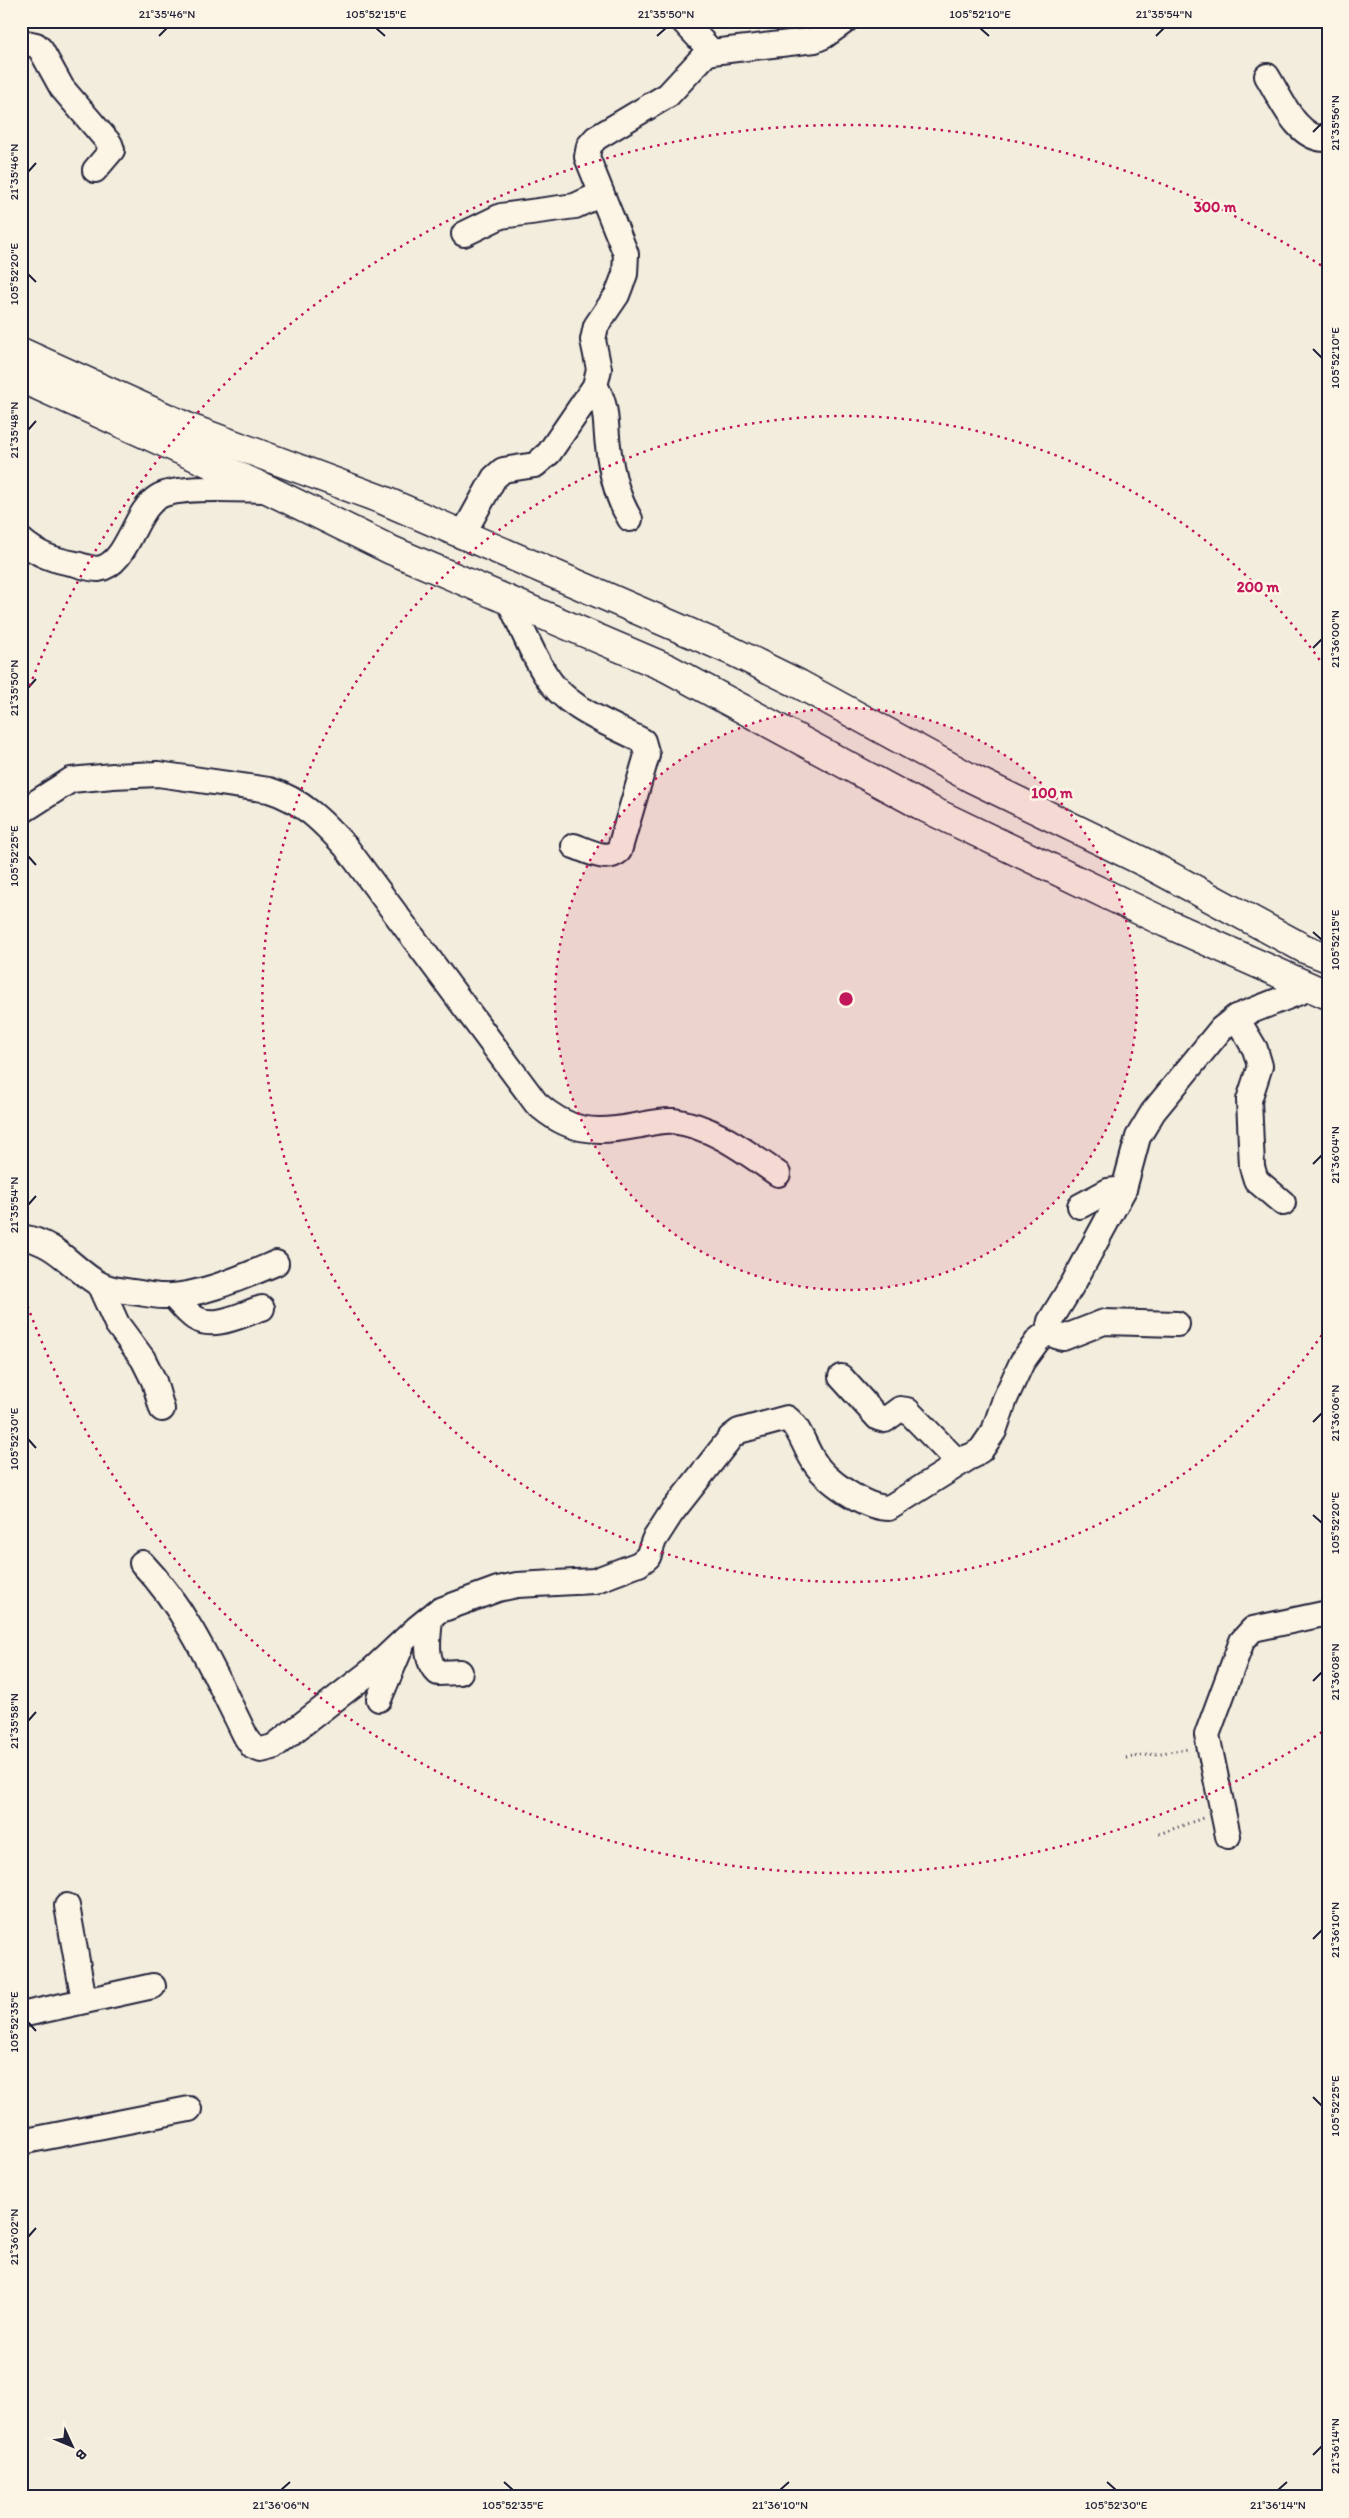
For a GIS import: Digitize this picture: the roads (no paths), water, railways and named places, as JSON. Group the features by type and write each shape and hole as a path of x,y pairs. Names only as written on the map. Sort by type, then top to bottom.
{"highway":[{"path":"21,352 187,427 382,500 732,651 799,684 972,778 1146,863 1305,948 1328,958"},
{"path":"21,378 269,490 391,550 667,668 926,808 1166,923 1319,991"}],"street":[{"path":"683,21 712,52"},
{"path":"462,536 494,478 503,470 536,465 549,453 595,386 599,369 593,340 596,326 617,295 625,274 626,254 587,157 589,146 596,138 668,95 705,56 712,52 815,40 845,21"},
{"path":"21,42 36,45 41,50 62,88 110,144 112,150 96,170"},
{"path":"1268,76 1299,126 1310,135 1328,139"},
{"path":"464,234 501,216 575,206 601,194"},
{"path":"595,386 605,406 608,446 617,492 630,520"},
{"path":"21,540 37,554 56,561 98,568 114,562 144,509 158,497 178,491 269,490"},
{"path":"509,601 545,674 555,687 577,707 643,741 646,748 647,755 619,851 614,856 605,856 574,846"},
{"path":"21,812 71,780 113,776 158,774 269,790 287,795 316,816 346,847 536,1103 551,1116 575,1127 605,1132 672,1121 699,1128 728,1140 778,1174"},
{"path":"1050,1330 1050,1321 1074,1282 1124,1189 1138,1138 1153,1112 1221,1029 1236,1017 1319,991"},
{"path":"1236,1017 1255,1049 1260,1066 1249,1100 1252,1167 1256,1180 1283,1203"},
{"path":"1080,1206 1108,1191 1124,1189"},
{"path":"21,1238 48,1246 66,1257 99,1284 114,1289 163,1296 173,1296 237,1280 276,1263"},
{"path":"99,1284 117,1324 147,1366 154,1381 162,1409"},
{"path":"173,1296 193,1317 204,1322 213,1323 262,1308"},
{"path":"1050,1330 1063,1338 1104,1322 1177,1324"},
{"path":"142,1563 162,1584 191,1630 253,1748 261,1750 273,1747 370,1672 438,1611 498,1589 517,1585 594,1581 639,1564 648,1557 654,1540 672,1512 731,1437 739,1431 787,1418 794,1423 813,1462 822,1472 871,1506 889,1508 981,1450 994,1431 1005,1399 1022,1362 1038,1340 1050,1330"},
{"path":"841,1377 878,1418 885,1420 900,1409 907,1410 952,1456 959,1459 973,1456"},
{"path":"1228,1836 1208,1735 1217,1707 1247,1634 1254,1629 1328,1613"},
{"path":"430,1618 428,1651 430,1663 438,1673 460,1672"},
{"path":"379,1700 403,1641"},
{"path":"67,1906 84,2000"},
{"path":"21,2015 153,1986"},
{"path":"21,2142 189,2109"}]}
